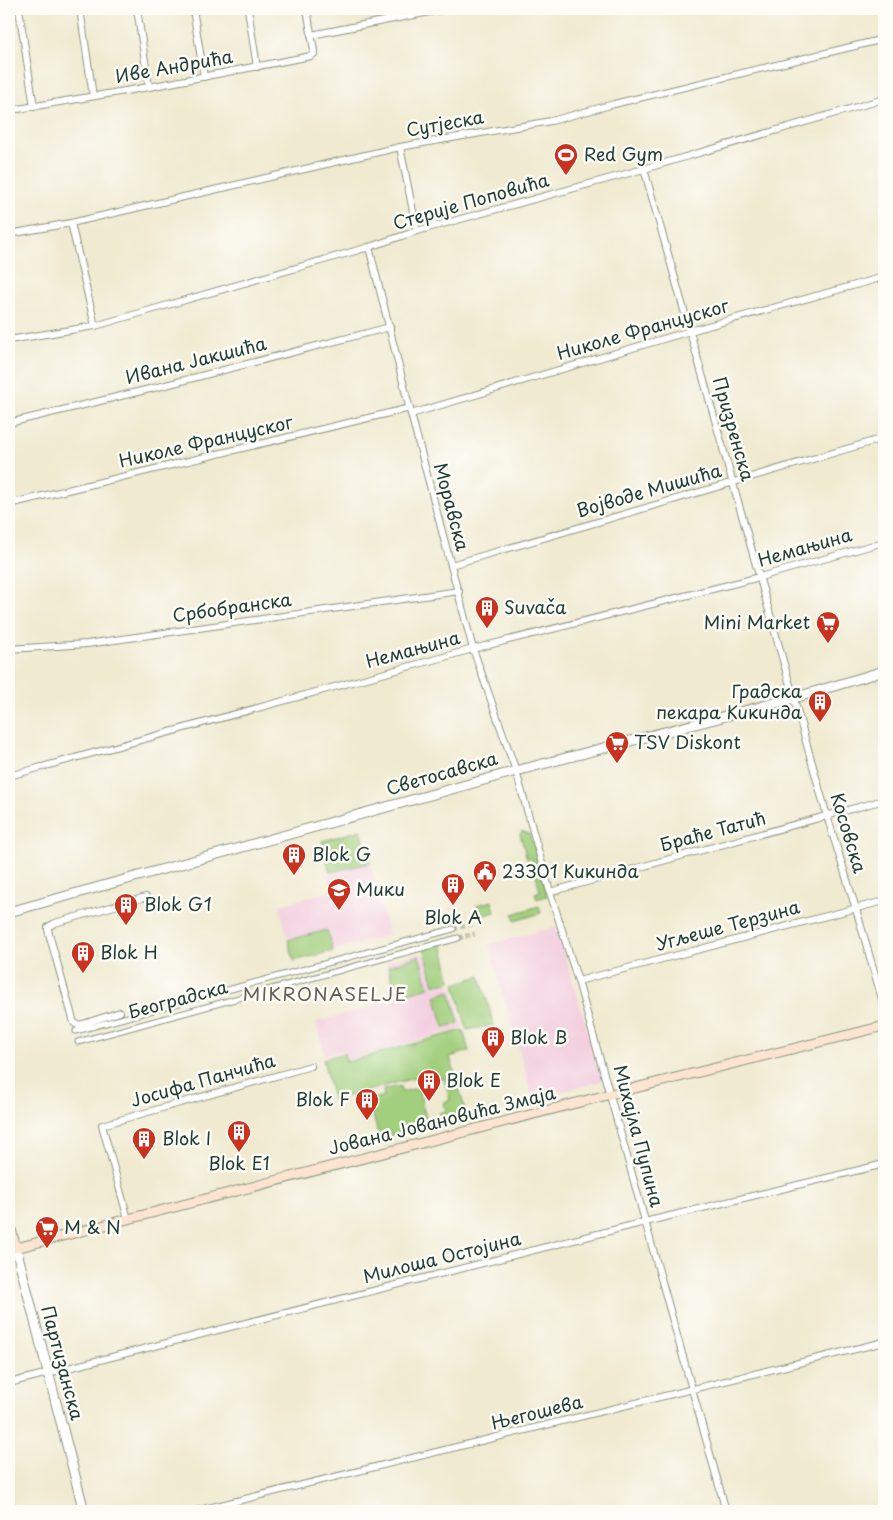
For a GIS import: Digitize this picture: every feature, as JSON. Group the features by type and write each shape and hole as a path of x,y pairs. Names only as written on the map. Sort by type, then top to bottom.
{"main road":[{"name":"Јована Јовановића Змаја","path":"12,1248 884,1026"},
{"name":"Партизанска","path":"9,1222 12,1248"}],"street":[{"path":"19,9 34,107"},
{"path":"80,9 93,96"},
{"path":"137,9 149,87"},
{"path":"193,9 204,77"},
{"path":"248,9 257,67"},
{"path":"307,9 311,35 445,9"},
{"name":"Иве Андрића","path":"18,109 149,87 311,56 314,54 311,35"},
{"name":"Сутјеска","path":"9,234 71,223 400,147 551,121 884,39"},
{"name":"Стерије Поповића","path":"9,340 95,326 369,247 417,231 644,169 884,99"},
{"path":"400,147 417,231"},
{"name":"Призренска","path":"644,169 794,698"},
{"path":"71,223 95,326"},
{"name":"Моравска","path":"369,247 473,649 516,771"},
{"name":"Николе Француског","path":"9,504 410,411 884,277"},
{"name":"Ивана Јакшића","path":"9,423 162,386 390,327"},
{"name":"Војводе Мишића","path":"451,565 884,438"},
{"name":"Немањина","path":"9,776 473,649 760,577 884,542"},
{"name":"Србобранска","path":"9,649 87,644 458,591"},
{"name":"Светосавска","path":"9,912 516,771 794,698 884,672"},
{"name":"Косовска","path":"794,698 884,1006"},
{"name":"Михајла Пупина","path":"516,771 550,892 611,1094 724,1511"},
{"name":"Браће Татић","path":"550,892 884,800"},
{"path":"120,1012 83,1024 78,1025 74,1023 48,927 55,923 146,897"},
{"name":"Угљеше Терзина","path":"578,981 884,901"},
{"name":"Београдска","path":"76,1032 453,929"},
{"name":"Београдска","path":"78,1042 458,938"},
{"name":"Јосифа Панчића","path":"128,1219 102,1125 311,1066"},
{"name":"Милоша Остојина","path":"9,1382 884,1164"},
{"name":"Партизанска","path":"12,1248 84,1511"},
{"name":"Његошева","path":"196,1511 692,1391 884,1342"}],"shaded area":[{"path":"370,863 389,935 294,961 279,905 332,891 327,874"},
{"path":"556,927 603,1081 533,1099 489,944"},
{"path":"421,952 422,956 425,955 434,987 450,982 463,1028 348,1060 345,1050 325,1056 316,1022 396,1000 386,962"}],"green space":[{"path":"361,830 370,863 330,872 322,841"},
{"path":"522,831 529,834 533,843 547,896 537,899 535,893 540,891 532,858 527,859 520,834"},
{"path":"492,901 495,912 481,916 477,905"},
{"path":"539,906 541,913 515,921 513,914"},
{"path":"327,930 333,951 294,961 288,940"},
{"path":"442,943 451,981 434,985 424,948"},
{"path":"419,956 429,987 409,993 407,987 395,990 388,966"},
{"path":"480,976 494,1025 467,1030 455,984"},
{"path":"450,991 459,1023 444,1027 435,996"},
{"path":"463,1030 469,1051 450,1057 467,1116 441,1123 439,1113 446,1111 444,1102 450,1100 444,1078 431,1082 430,1080 420,1082 418,1077 333,1100 323,1059 344,1053 347,1062"},
{"path":"400,1086 401,1092 418,1088 427,1122 434,1120 435,1124 379,1138 369,1100 384,1096 383,1090"}],"tunnel":[{"path":"453,929 472,924"},
{"path":"458,938 475,934"}],"place":[{"name":"Red Gym","path":"566,176"},
{"name":"Suvača","path":"487,629"},
{"name":"Mini Market","path":"828,644"},
{"name":"Градска пекара Кикинда","path":"820,723"},
{"name":"TSV Diskont","path":"617,764"},
{"name":"Blok G","path":"294,876"},
{"name":"23301 Кикинда","path":"485,893"},
{"name":"Blok A","path":"453,906"},
{"name":"Мики","path":"339,911"},
{"name":"Blok G1","path":"126,926"},
{"name":"Blok H","path":"83,974"},
{"name":"Blok B","path":"493,1059"},
{"name":"Blok E","path":"429,1102"},
{"name":"Blok F","path":"367,1121"},
{"name":"Blok E1","path":"239,1153"},
{"name":"Blok I","path":"144,1160"},
{"name":"M & N","path":"47,1249"}],"district":[{"name":"MIKRONASELJE","path":"325,994"}]}
